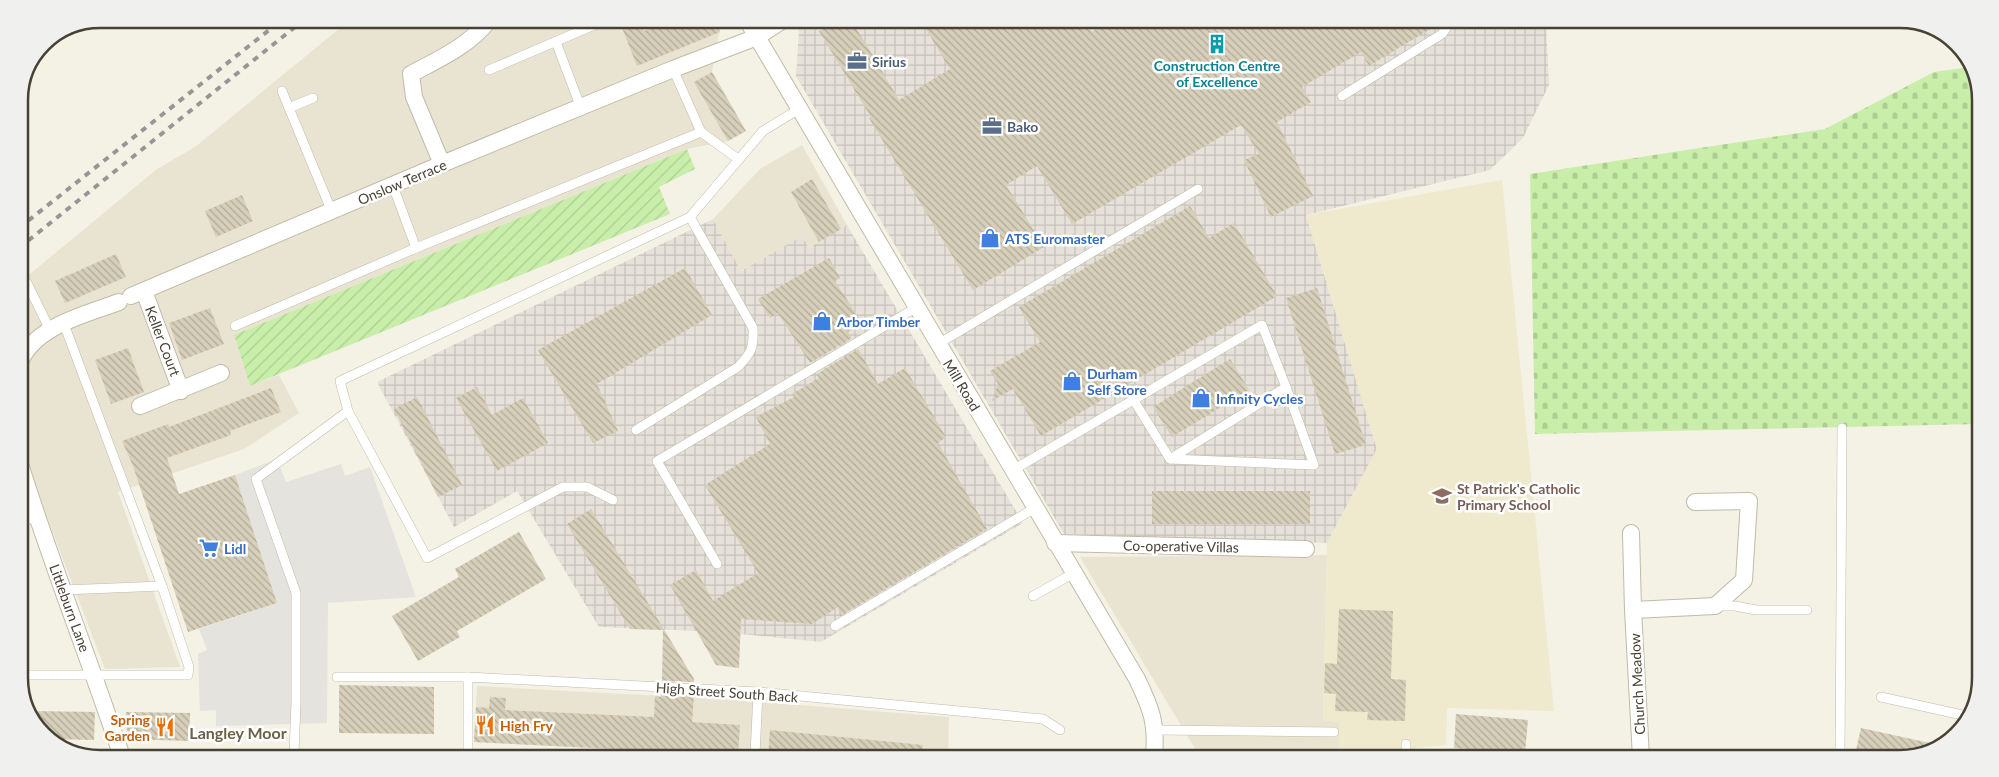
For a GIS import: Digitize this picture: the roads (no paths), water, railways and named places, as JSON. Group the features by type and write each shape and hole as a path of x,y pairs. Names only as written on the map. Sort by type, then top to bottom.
{"street":[{"path":"442,164 414,97 411,74 449,53 478,34 483,28"},
{"name":"Mill Road","path":"752,28 1137,679 1151,709 1155,730 1154,750"},
{"path":"673,69 757,37 771,28"},
{"name":"Onslow Terrace","path":"64,324 442,164 673,69"},
{"name":"Keller Court","path":"132,296 182,390"},
{"path":"28,348 41,335 64,324"},
{"name":"Keller Court","path":"140,406 221,373"},
{"name":"Littleburn Lane","path":"28,489 95,675 120,750"},
{"path":"1632,610 1715,606 1744,580 1749,501 1695,502"},
{"name":"Church Meadow","path":"1630,533 1632,610 1641,750"},
{"name":"Co-operative Villas","path":"1056,542 1306,549"}],"lane":[{"path":"489,70 588,28"},
{"path":"1342,96 1442,34 1446,28"},
{"path":"556,42 581,108"},
{"path":"673,69 701,132 738,159"},
{"path":"282,91 332,212"},
{"path":"289,108 313,98"},
{"path":"613,500 587,487 563,487 427,558 348,411 340,381 690,217 763,131 799,109"},
{"path":"235,326 416,248 701,132"},
{"path":"393,186 416,248"},
{"path":"938,344 1198,189"},
{"path":"636,430 738,367 751,354 753,328 690,217"},
{"path":"28,283 64,324 162,586 189,667 188,675 28,675"},
{"path":"717,564 657,461 916,307"},
{"path":"1013,470 1262,325 1314,465 1170,459"},
{"path":"1170,459 1286,387"},
{"path":"1133,399 1170,459"},
{"path":"294,750 296,593 256,479 348,411"},
{"path":"1840,750 1842,428"},
{"path":"835,626 1036,508"},
{"path":"28,520 37,517"},
{"path":"1033,596 1074,573"},
{"path":"63,590 162,586"},
{"path":"1715,606 1735,606 1756,610 1808,610"},
{"name":"High Street South Back","path":"336,677 468,677 758,692 1043,719 1060,730"},
{"path":"468,677 468,750"},
{"path":"755,750 758,692"},
{"path":"1881,697 1961,715"},
{"path":"1155,730 1334,732"},
{"path":"1406,744 1406,750"}],"railway":[{"path":"28,221 272,28"},
{"path":"28,241 294,28"}],"place":[{"name":"Construction Centre of Excellence","path":"1217,44"},
{"name":"Sirius","path":"857,61"},
{"name":"Bako","path":"992,126"},
{"name":"ATS Euromaster","path":"990,238"},
{"name":"Arbor Timber","path":"822,321"},
{"name":"Durham Self Store","path":"1072,381"},
{"name":"Infinity Cycles","path":"1201,398"},
{"name":"St Patrick's Catholic Primary School","path":"1442,496"},
{"name":"Lidl","path":"209,548"},
{"name":"High Fry","path":"485,725"},
{"name":"Spring Garden","path":"165,727"}],"district":[{"name":"Langley Moor","path":"238,732"}]}
